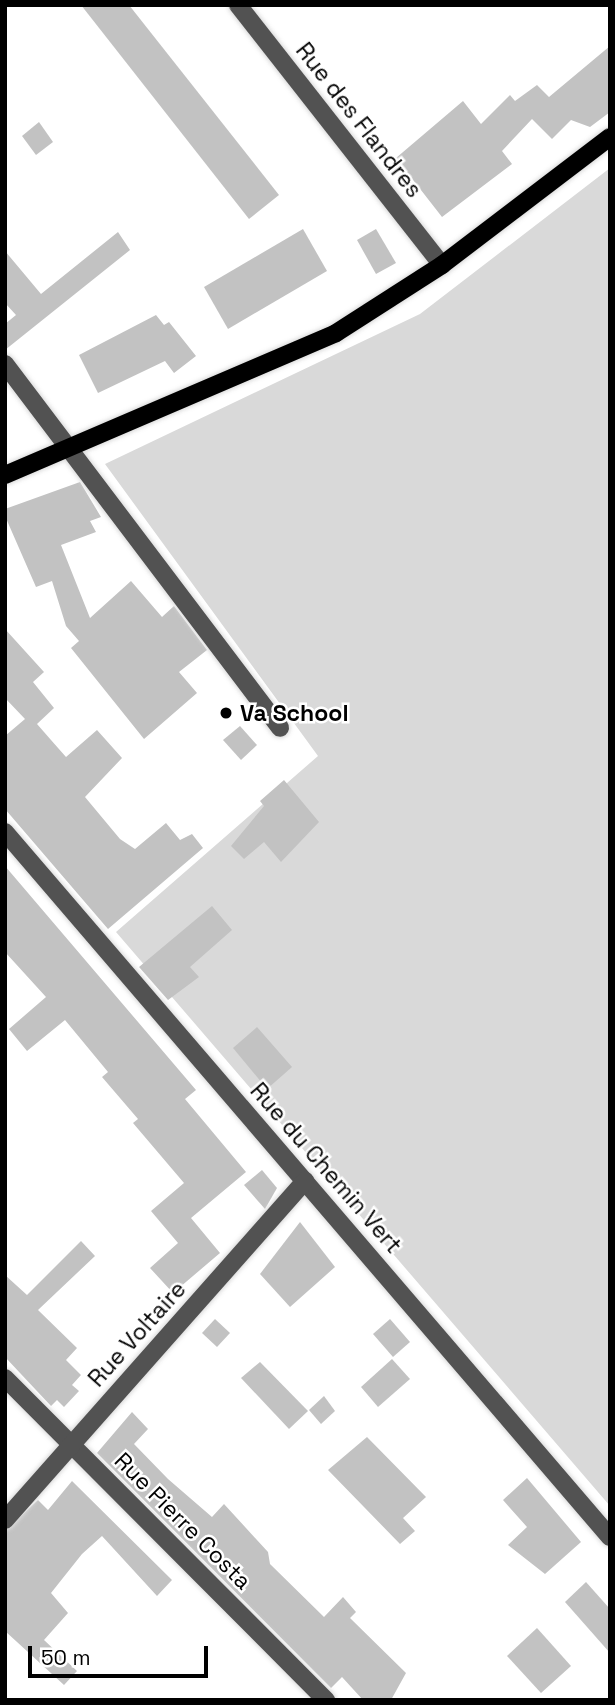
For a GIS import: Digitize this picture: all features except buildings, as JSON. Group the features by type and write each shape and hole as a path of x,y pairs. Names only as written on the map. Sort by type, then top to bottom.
{"main road":[{"path":"5,475 321,340 442,265 610,137"}],"street":[{"name":"Rue des Flandres","path":"238,5 442,265"},
{"path":"5,364 72,448 280,728"},
{"name":"Rue du Chemin Vert","path":"5,832 610,1537"},
{"name":"Rue Voltaire","path":"5,1520 305,1181"},
{"name":"Rue Pierre Costa","path":"5,1378 326,1700"}],"shaded area":[{"path":"610,168 610,1506 116,932 318,756 105,464 420,314"}],"place":[{"name":"Va School","path":"226,713"}]}
